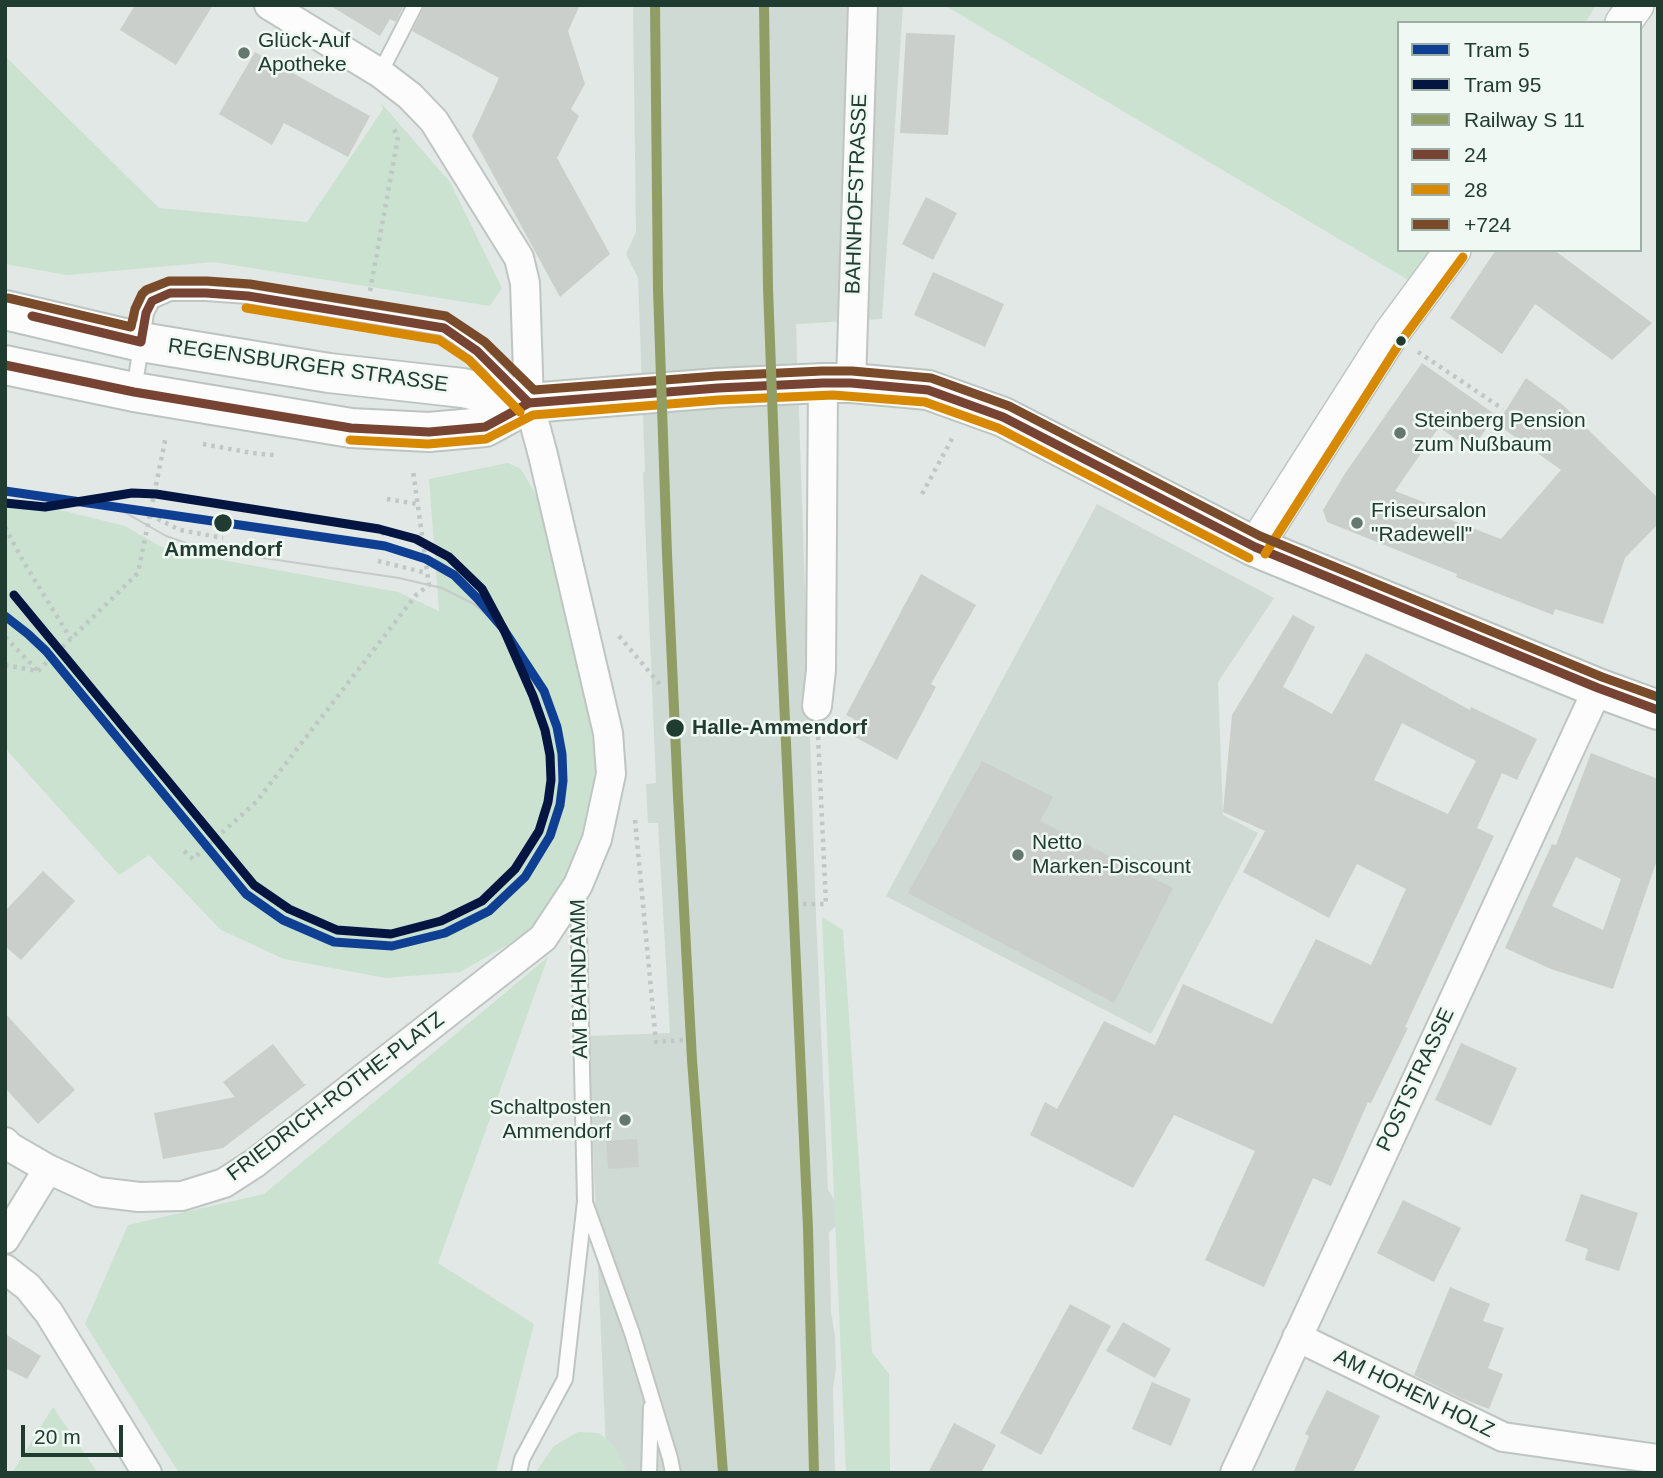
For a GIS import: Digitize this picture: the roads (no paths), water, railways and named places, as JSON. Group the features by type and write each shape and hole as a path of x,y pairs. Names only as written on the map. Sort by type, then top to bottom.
{"main road":[{"name":"REGENSBURGER STRASSE","path":"5,310 141,342 329,373 463,388 529,403 718,388 837,383 929,390 1003,417 1255,547 1598,688 1658,710"},
{"name":"REGENSBURGER STRASSE","path":"5,365 134,392 351,428 429,432 485,427 529,403"}],"street":[{"path":"269,5 410,96 434,121 519,258 525,283 529,403"},
{"name":"BAHNHOFSTRASSE","path":"817,706 863,5"},
{"path":"1624,21 1636,5"},
{"path":"1255,547 1391,334 1452,252"},
{"name":"AM BAHNDAMM","path":"529,403 608,733 611,774 597,839 578,884"},
{"name":"POSTSTRASSE","path":"1236,1473 1598,688"},
{"name":"FRIEDRICH-ROTHE-PLATZ","path":"5,1142 48,1168 98,1192 139,1197 182,1196 224,1183 255,1163 543,938 578,884"},
{"path":"5,1239 48,1168"},
{"path":"5,1269 28,1287 49,1313 147,1473"},
{"name":"AM HOHEN HOLZ","path":"1297,1337 1503,1437 1658,1459"}],"lane":[{"path":"379,76 415,5"},
{"path":"134,392 146,313 152,301 170,293 206,293 269,299 444,328 477,351 529,403"},
{"name":"AM BAHNDAMM","path":"519,1473 522,1459 565,1379 585,1201 578,884"},
{"path":"585,1201 632,1333 673,1473"},
{"path":"649,1473 651,1395"}],"tram line":[{"name":"5","path":"5,491 385,546 426,559 454,575 502,627 544,691 557,727 562,754 560,805 550,836 525,877 489,911 445,933 392,946 334,942 283,920 246,894 46,651 5,616"},
{"name":"95","path":"5,503 45,507 132,493 156,494 379,529 416,539 449,557 482,589 504,630 545,730 551,780 548,802 539,831 515,869 482,901 441,921 391,934 337,930 289,909 254,885 14,595"},
{"path":"90,502 126,513 166,536 203,549 399,578 442,588 472,603 502,627"}],"place":[{"name":"Glück-Auf Apotheke","path":"244,53"},
{"name":"Steinberg Pension zum Nußbaum","path":"1400,433"},
{"name":"Ammendorf","path":"223,523"},
{"name":"Friseursalon \"Radewell\"","path":"1357,523"},
{"name":"Halle-Ammendorf","path":"675,728"},
{"name":"Netto Marken-Discount","path":"1018,855"},
{"name":"Schaltposten Ammendorf","path":"625,1120"}]}
